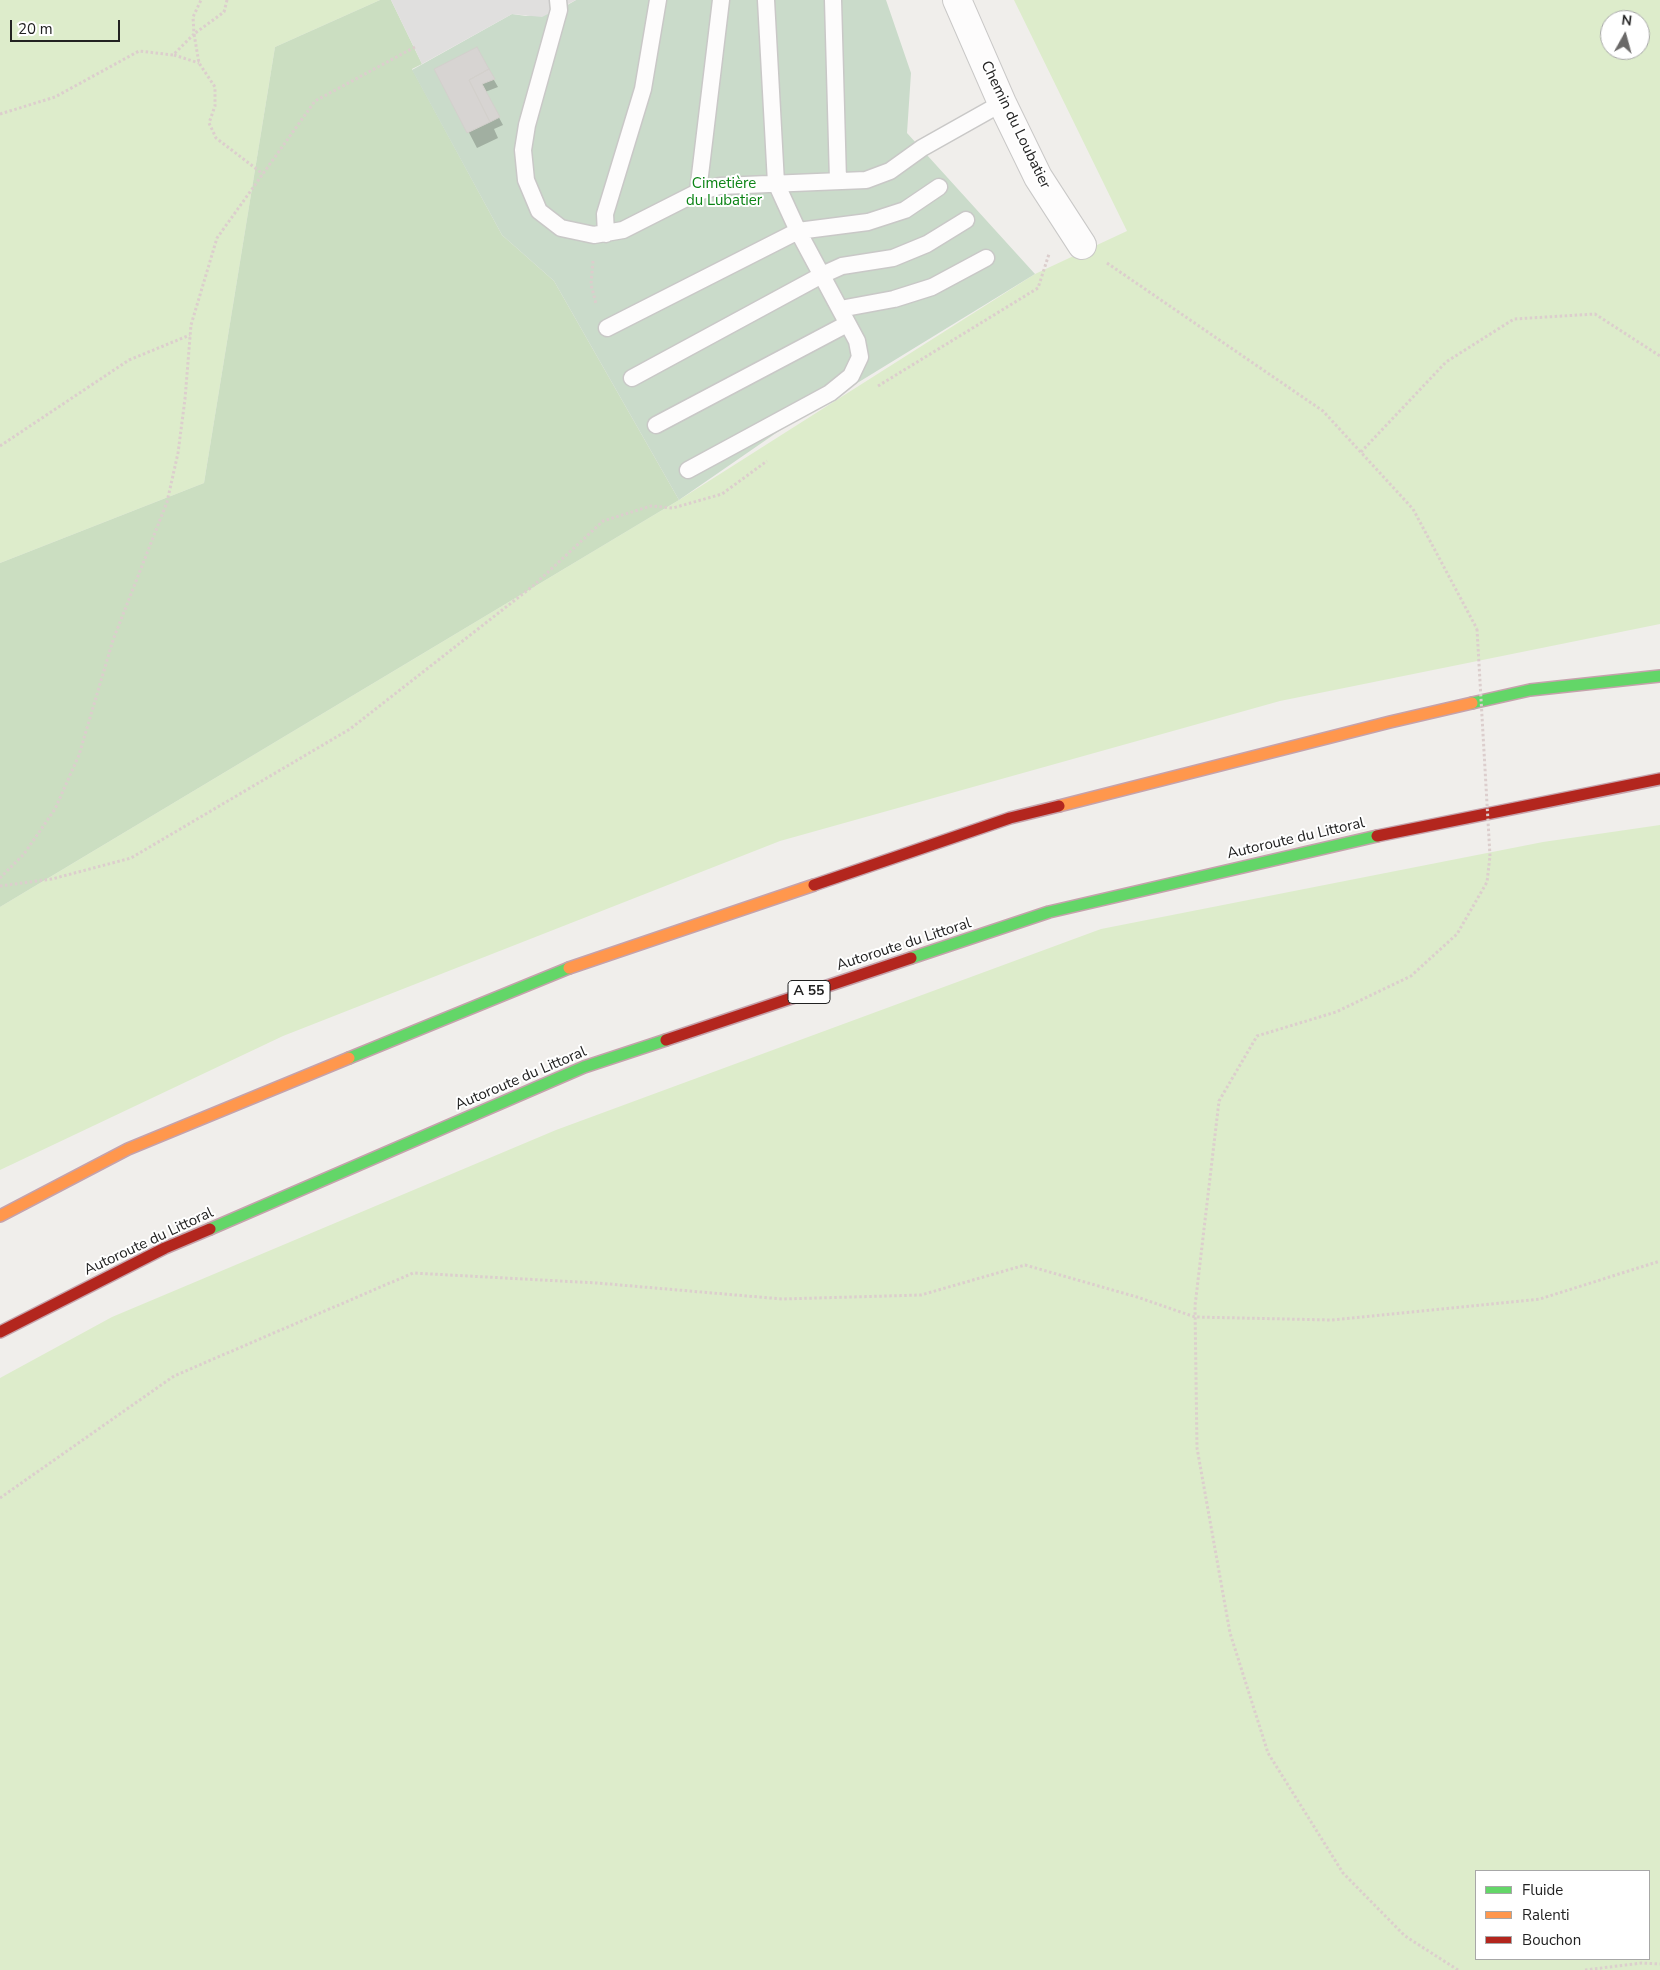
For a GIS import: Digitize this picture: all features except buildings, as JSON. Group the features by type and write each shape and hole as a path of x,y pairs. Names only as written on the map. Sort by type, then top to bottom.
{"highway":[{"path":"0,1216 128,1149 568,968 1010,818 1390,722 1651,665"},
{"path":"1530,690 1660,676"},
{"name":"Autoroute du Littoral","path":"0,1332 165,1248 584,1067 1040,915 1391,833 1660,779"}],"street":[{"name":"Chemin du Loubatier","path":"957,0 1002,103 1038,177 1076,236"}],"lane":[{"path":"558,0 559,10 527,125 522,150 526,180 539,211 560,228 594,235 623,230 698,192 720,186 866,180 890,171 922,148 1002,103"},
{"path":"606,234 605,214 643,90 658,0"},
{"path":"698,192 721,0"},
{"path":"688,470 830,393 851,376 860,357 857,342 798,231 776,183 766,0"},
{"path":"833,0 838,180"},
{"path":"607,328 798,231 868,222 905,210 939,187"},
{"path":"632,378 822,275 842,266 893,258 927,244 966,220"},
{"path":"840,309 894,299 932,287 986,258"},
{"path":"656,425 847,324"}],"path":[{"path":"201,0 193,17 194,34 199,63 215,87 215,106 209,123 216,138 263,174"},
{"path":"173,55 194,34 224,12 227,0"},
{"path":"0,878 24,854 55,809 79,755 113,640 167,502 179,444 191,325 217,238 314,101 415,47"},
{"path":"0,114 55,97 139,51 173,55 199,63"},
{"path":"877,387 1038,288 1050,250 1057,238 1076,236 1323,411 1413,509 1477,629 1490,856 1487,882 1457,934 1411,976 1336,1012 1256,1036 1219,1101 1195,1316 1197,1448 1230,1633 1268,1753 1344,1873 1405,1936 1458,1970"},
{"path":"1361,452 1446,362 1514,319 1595,314 1660,356"},
{"path":"0,446 128,360 190,335"},
{"path":"0,886 52,878 131,858 350,729 533,586 604,521 651,506 673,508 722,494 770,459"},
{"path":"0,1498 174,1376 413,1274 597,1283 782,1299 921,1295 1025,1265 1137,1296 1195,1316 1331,1320 1540,1299 1660,1261"},
{"path":"1585,1970 1642,1962 1660,1964"}],"green space":[{"path":"0,0 380,0 275,47 204,483 0,563"},
{"path":"380,0 391,0 422,64 412,69 502,235 554,281 679,500 0,907 0,563 204,483 275,47"},
{"name":"Cimetière du Lubatier","path":"576,0 886,0 911,73 907,133 1035,274 779,431 679,500 554,281 502,235 412,70 512,14 526,16 559,10"},
{"path":"1014,0 1660,0 1660,624 1280,701 780,841 283,1036 0,1170 0,907 679,500 1035,274 1127,231"},
{"path":"1660,825 1660,1970 0,1970 0,1378 112,1317 556,1130 1101,929 1543,842"}],"shaded area":[{"path":"391,0 576,0 542,17 512,14 422,64"}],"traffic: fast":[{"path":"1472,703 1530,690 1660,676"},
{"path":"911,958 1049,912 1377,836"},
{"path":"349,1058 569,968"},
{"path":"210,1229 584,1067 666,1040"}],"traffic: slow":[{"path":"1059,806 1472,703"},
{"path":"569,968 814,885"},
{"path":"0,1216 128,1149 349,1058"}],"traffic: jam":[{"path":"1377,836 1660,779"},
{"path":"814,885 1010,818 1059,806"},
{"path":"666,1040 911,958"},
{"path":"0,1332 165,1248 210,1229"}]}
